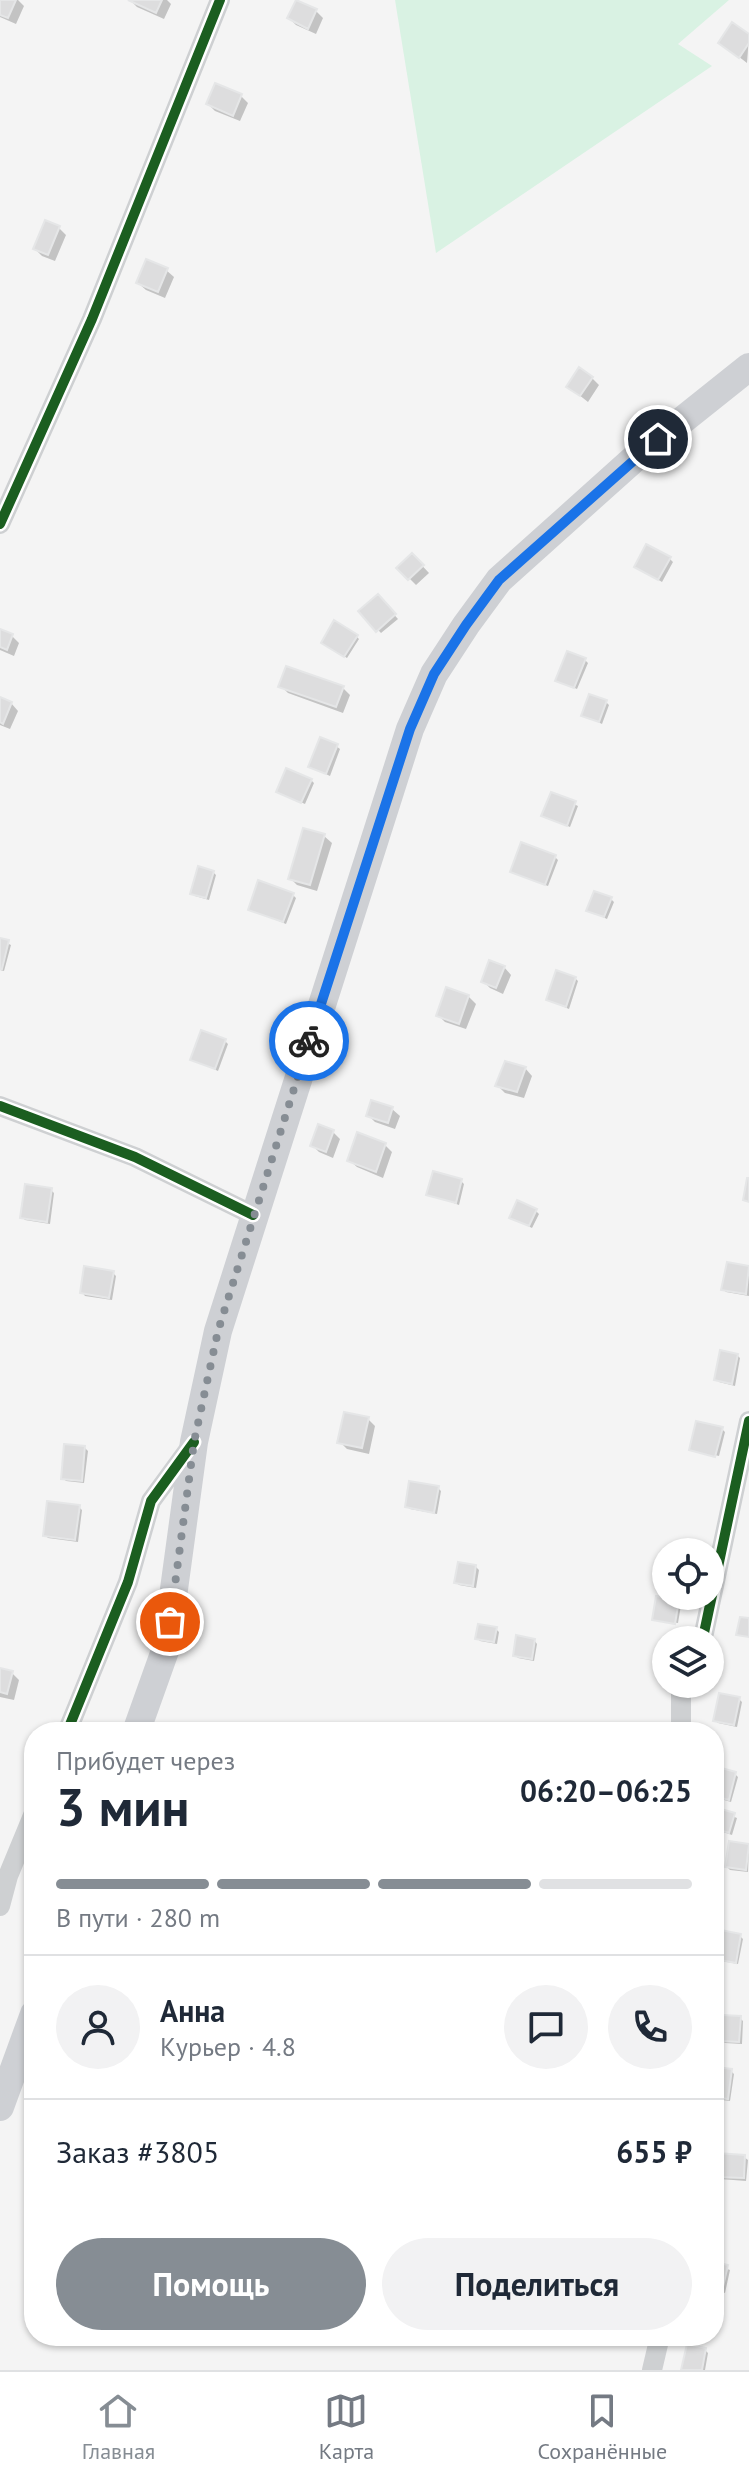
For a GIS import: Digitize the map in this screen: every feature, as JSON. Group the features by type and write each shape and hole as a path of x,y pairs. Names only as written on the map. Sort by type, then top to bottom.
{"main road":[{"path":"140,1722 166,1648 194,1442 218,1331 410,729 434,674 499,580 635,458 749,367"},
{"path":"0,2107 24,2041"}],"street":[{"path":"0,524 92,319 220,0"},
{"path":"0,1106 135,1157 253,1215"},
{"path":"705,1626 749,1421"},
{"path":"71,1722 128,1582 151,1501 194,1442"},
{"path":"681,1698 681,1722"},
{"path":"0,1906 4,1875 24,1834"},
{"path":"652,2370 658,2346"}],"green space":[{"path":"395,0 729,0 678,44 712,66 436,253"}],"building":[{"path":"0,0 16,0 8,18 0,15"},
{"path":"128,0 162,0 156,13"},
{"path":"296,0 317,9 308,29 287,18"},
{"path":"732,22 749,34 749,43 739,58 718,43"},
{"path":"215,83 242,94 233,116 206,104"},
{"path":"45,220 60,226 48,255 33,249"},
{"path":"146,259 168,268 158,292 136,283"},
{"path":"579,367 593,377 580,396 566,387"},
{"path":"646,544 671,557 658,580 634,567"},
{"path":"412,553 424,565 408,580 396,568"},
{"path":"378,594 396,614 376,632 358,611"},
{"path":"334,620 358,635 344,657 321,643"},
{"path":"0,629 13,634 7,650 0,647"},
{"path":"567,651 586,658 574,688 555,681"},
{"path":"286,666 344,686 336,707 278,687"},
{"path":"589,694 607,700 599,722 581,716"},
{"path":"0,697 12,702 3,724 0,722"},
{"path":"320,737 338,744 326,774 308,767"},
{"path":"286,768 312,779 301,803 276,792"},
{"path":"551,792 576,801 567,826 541,816"},
{"path":"303,828 325,834 310,885 288,879"},
{"path":"521,842 556,855 545,885 510,872"},
{"path":"198,866 214,871 206,898 190,894"},
{"path":"258,880 294,893 283,922 248,910"},
{"path":"594,891 612,897 604,917 586,911"},
{"path":"0,938 9,940 2,969 0,969"},
{"path":"489,960 505,966 496,988 481,982"},
{"path":"556,970 576,977 566,1007 546,1000"},
{"path":"446,987 469,995 459,1024 436,1016"},
{"path":"201,1030 226,1039 215,1069 190,1060"},
{"path":"505,1061 526,1067 517,1092 495,1086"},
{"path":"371,1100 393,1107 388,1123 366,1116"},
{"path":"318,1124 334,1130 326,1152 310,1146"},
{"path":"357,1132 386,1143 376,1172 347,1161"},
{"path":"433,1171 462,1179 456,1203 426,1195"},
{"path":"749,1178 749,1202 743,1200"},
{"path":"25,1184 52,1188 47,1222 20,1218"},
{"path":"517,1200 537,1209 529,1226 509,1218"},
{"path":"727,1262 749,1266 746,1294 721,1290"},
{"path":"84,1266 114,1271 109,1298 80,1293"},
{"path":"720,1350 738,1354 732,1384 714,1380"},
{"path":"344,1412 369,1417 362,1448 337,1443"},
{"path":"696,1421 723,1427 715,1457 689,1450"},
{"path":"64,1444 85,1446 82,1481 61,1479"},
{"path":"409,1481 439,1486 434,1513 405,1507"},
{"path":"47,1501 80,1505 75,1540 43,1536"},
{"path":"458,1562 476,1565 473,1586 454,1583"},
{"path":"654,1610 677,1610 675,1624 652,1620"},
{"path":"740,1617 749,1618 749,1637 736,1635"},
{"path":"478,1624 497,1627 494,1642 475,1639"},
{"path":"516,1635 535,1639 532,1659 513,1656"},
{"path":"0,1668 13,1671 7,1694 0,1692"},
{"path":"724,1694 740,1697 734,1725 713,1721 718,1698 724,1698"},
{"path":"724,1769 736,1772 729,1800 724,1799"},
{"path":"724,1810 735,1813 729,1833 724,1831"},
{"path":"729,1841 749,1844 746,1870 725,1867"},
{"path":"724,1931 741,1934 736,1963 724,1961"},
{"path":"724,2015 741,2016 739,2042 724,2041"},
{"path":"724,2068 732,2069 728,2099 724,2098"},
{"path":"724,2154 745,2155 744,2178 724,2177"},
{"path":"687,2346 706,2348 702,2370 681,2370"}],"cycle path":[{"path":"0,524 92,319 220,0"},
{"path":"0,1106 135,1157 253,1215"},
{"path":"705,1626 749,1421"},
{"path":"71,1722 128,1582 151,1501 194,1442"}],"way so far":[{"path":"170,1622 194,1442 218,1331 309,1041"}],"route":[{"path":"309,1041 410,729 434,674 499,580 658,439"}]}
